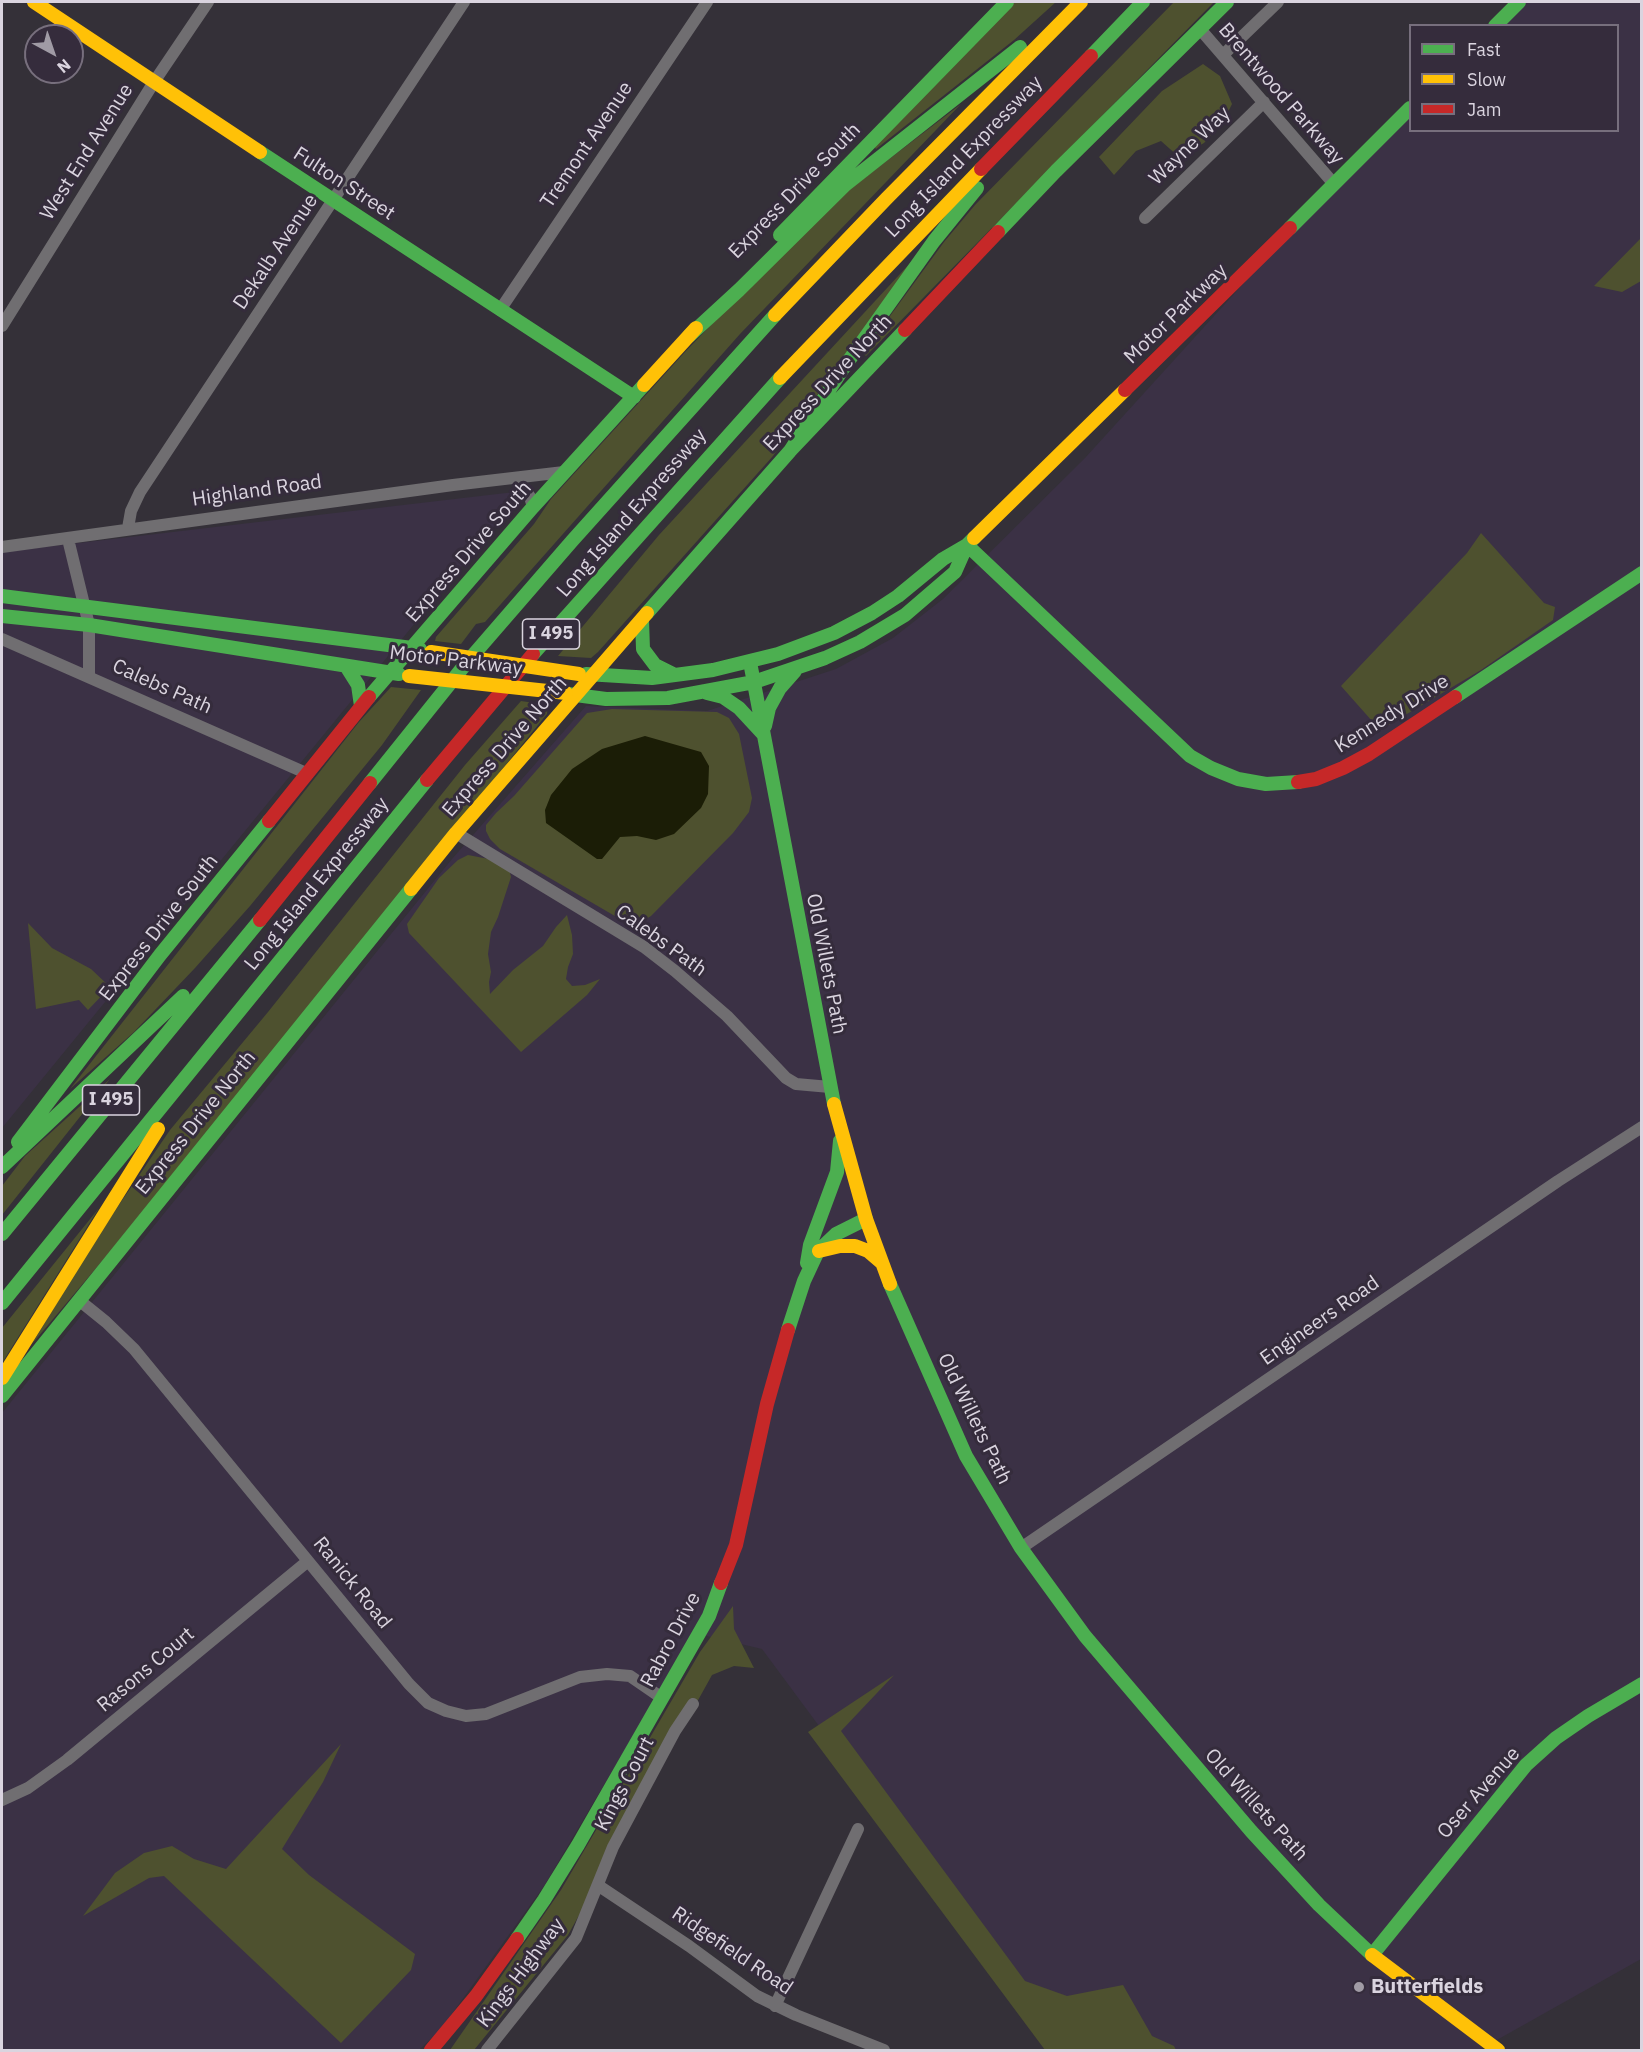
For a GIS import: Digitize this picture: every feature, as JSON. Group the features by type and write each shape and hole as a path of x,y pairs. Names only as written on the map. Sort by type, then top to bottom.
{"main road":[{"name":"Fulton Street","path":"34,2 634,397"},
{"name":"Express Drive South","path":"2,1166 160,955 361,706 564,472 736,283 1007,2"},
{"path":"689,336 739,290 839,190 1024,44 1072,2"},
{"name":"Long Island Expressway","path":"2,1234 318,849 468,661 675,424 871,215 1081,2"},
{"path":"790,451 842,370 934,241 983,181 1143,2"},
{"name":"Long Island Expressway","path":"2,1303 502,690 709,454 809,345 1143,2"},
{"name":"Express Drive North","path":"2,1396 586,674 642,620 790,451 1056,171 1227,2"},
{"path":"1497,24 1519,2"},
{"name":"Motor Parkway","path":"2,596 413,647 431,652 586,674 652,678 713,670 778,654 834,633 872,613 898,596 943,559 967,545 1044,467 1237,282 1409,109"},
{"name":"Motor Parkway","path":"2,616 89,625 409,676 606,699 668,698 754,682 799,668 860,642 905,615 955,572 967,545"},
{"name":"Kennedy Drive","path":"967,545 1190,756 1238,779 1266,784 1290,784 1316,779 1369,754 1641,573"},
{"path":"642,620 643,649 655,665 675,675"},
{"name":"Old Willets Path","path":"750,662 830,1087 841,1134 866,1219 882,1263 966,1456 1021,1548 1085,1636 1251,1831 1319,1905 1372,1955 1498,2050"},
{"path":"346,666 358,686 361,706"},
{"path":"764,735 769,708 780,688 799,668"},
{"path":"706,692 723,697 739,708 764,735"},
{"path":"2,1378 160,1126 292,946"},
{"path":"2,1166 184,995 221,966"},
{"path":"804,1281 810,1245 837,1172 841,1134"},
{"name":"Rabro Drive","path":"431,2050 483,1987 544,1900 709,1616 736,1545 767,1404 804,1281 818,1251 836,1234 866,1219"},
{"path":"818,1251 840,1246 855,1246 868,1251 882,1263"},
{"name":"Oser Avenue","path":"1372,1955 1526,1765 1556,1738 1641,1684"}],"street":[{"name":"West End Avenue","path":"2,326 154,82 208,2"},
{"name":"Dekalb Avenue","path":"128,528 131,511 140,492 464,2"},
{"name":"Tremont Avenue","path":"500,310 707,2"},
{"path":"1223,55 1278,2"},
{"name":"Brentwood Parkway","path":"1200,29 1334,184"},
{"name":"Wayne Way","path":"1145,218 1264,102"},
{"name":"Highland Road","path":"2,547 68,539 128,528 564,472"},
{"path":"517,478 530,497 533,507"},
{"path":"68,539 89,625 89,676"},
{"name":"Calebs Path","path":"2,639 306,773"},
{"name":"Calebs Path","path":"456,833 646,949 727,1016 786,1078 796,1084 830,1087"},
{"name":"Engineers Road","path":"1021,1548 1641,1126"},
{"name":"Ranick Road","path":"80,1301 134,1349 409,1684 428,1703 446,1712 466,1716 486,1714 580,1677 607,1674 630,1676 662,1698"},
{"name":"Rasons Court","path":"2,1800 28,1788 67,1760 308,1561"},
{"name":"Kings Court","path":"599,1886 613,1847 675,1731 693,1704"},
{"path":"775,2006 858,1829"},
{"name":"Ridgefield Road","path":"599,1886 775,2006 884,2050"},
{"name":"Kings Highway","path":"487,2050 576,1938 599,1886"}],"shaded area":[{"path":"1013,2 1056,2 1014,40 876,149 873,145"},
{"path":"1174,2 1214,2 866,356 863,353 944,242 975,205"},
{"path":"1512,2 1641,2 1641,1959 1479,2050 1059,2050 762,1649 694,1633 544,1886 441,2029 419,2050 2,2050 2,1413 452,859 586,706 707,711 836,669 893,638 943,599 1085,458 1334,184 1409,107 1409,132 1619,132 1619,24 1490,24"},
{"path":"1203,64 1220,76 1232,104 1224,120 1204,143 1179,157 1161,141 1136,151 1114,175 1099,157 1162,91"},
{"path":"961,104 740,334 485,622 476,624 461,644 435,641 436,637 534,524 551,499 685,352 771,263 824,209"},
{"path":"1641,238 1641,281 1622,292 1594,286"},
{"path":"924,248 773,456 598,652 591,658 558,656 659,535"},
{"path":"523,491 2,1128 2,552"},
{"path":"1481,533 1544,603 1555,607 1553,620 1481,670 1380,730 1341,686 1467,553"},
{"path":"391,687 421,690 382,745 250,906 134,1032 70,1089 359,722"},
{"path":"521,701 548,705 547,714 113,1248 32,1344 93,1243 170,1130 268,1012 465,765"},
{"path":"612,709 717,712 729,718 739,734 752,798 749,812 733,833 651,916 632,926 500,849 486,831 486,825 496,813 514,796 587,713"},
{"path":"645,736 701,752 709,766 708,794 701,808 674,834 656,840 637,836 620,837 602,859 597,859 546,823 545,810 551,795 572,769 602,749"},
{"path":"468,855 494,860 509,869 511,877 491,932 488,954 491,972 490,994 513,970 543,946 567,915 572,935 573,954 566,979 572,986 585,985 600,979 587,995 521,1052 409,933 407,924 439,878 458,860"},
{"path":"28,923 52,948 91,969 110,987 88,1010 79,1000 36,1009"},
{"path":"110,1079 2,1215 2,1186 25,1156"},
{"path":"99,1208 2,1363 2,1328"},
{"path":"733,1606 734,1629 754,1668 734,1666 712,1675 568,1935 474,2050 450,2050 561,1890 700,1652"},
{"path":"894,1675 841,1731 1025,1981 1067,1996 1123,1985 1152,2036 1174,2046 1176,2050 1045,2050 808,1732"},
{"path":"341,1744 323,1782 282,1849 309,1875 415,1954 411,1970 341,2043 164,1876 149,1878 83,1916 115,1873 144,1853 172,1846 194,1859 226,1869"}],"traffic: fast":[{"path":"780,235 1007,2"},
{"path":"1091,56 1143,2"},
{"path":"998,232 1056,171 1227,2"},
{"path":"1497,24 1519,2"},
{"path":"689,336 845,185 1020,47"},
{"path":"1290,228 1409,109"},
{"path":"260,152 634,397"},
{"path":"790,451 842,370 934,241 977,188"},
{"path":"370,783 468,661 572,541 775,315"},
{"path":"647,613 790,451 905,330"},
{"path":"533,654 780,378"},
{"path":"369,697 533,507 644,385"},
{"path":"586,674 652,678 713,670 778,654 834,633 872,613 974,538"},
{"path":"967,545 1190,756 1238,779 1266,784 1298,782"},
{"path":"568,694 606,699 668,698 754,682 825,658 860,642 905,615 955,572 967,545"},
{"path":"1455,697 1642,573"},
{"path":"2,596 420,649"},
{"path":"2,616 89,625 399,674"},
{"path":"642,620 643,649 655,665 675,675"},
{"path":"750,662 834,1104"},
{"path":"346,666 358,685 361,706"},
{"path":"765,726 769,708 780,688 795,671"},
{"path":"707,693 723,697 739,708 764,735"},
{"path":"2,1303 427,780"},
{"path":"18,1142 160,955 269,821"},
{"path":"2,1396 411,889"},
{"path":"2,1234 260,920"},
{"path":"2,1167 183,996"},
{"path":"807,1263 810,1245 837,1172 840,1141"},
{"path":"788,1330 804,1281 818,1251 836,1234 866,1219"},
{"path":"890,1284 966,1456 1021,1548 1085,1636 1251,1831 1319,1905 1372,1955"},
{"path":"517,1939 578,1845 709,1616 721,1583"},
{"path":"1372,1955 1526,1765 1556,1738 1642,1684"}],"traffic: slow":[{"path":"34,2 260,152"},
{"path":"775,315 1081,2"},
{"path":"780,378 981,169"},
{"path":"644,385 696,328"},
{"path":"974,538 1125,390"},
{"path":"411,889 456,833 647,613"},
{"path":"431,652 579,674"},
{"path":"409,676 566,693"},
{"path":"834,1104 866,1219 890,1284"},
{"path":"2,1378 158,1129"},
{"path":"819,1251 840,1246 855,1246 868,1251 882,1263"},
{"path":"1372,1955 1498,2050"}],"traffic: jam":[{"path":"981,169 1091,56"},
{"path":"1125,390 1290,228"},
{"path":"905,330 998,232"},
{"path":"427,780 533,654"},
{"path":"269,821 369,697"},
{"path":"1298,782 1316,779 1369,754 1455,697"},
{"path":"260,920 370,783"},
{"path":"721,1583 736,1545 767,1404 788,1330"},
{"path":"431,2050 476,1996 517,1939"}],"place":[{"name":"Butterfields","path":"1359,1987"}]}
